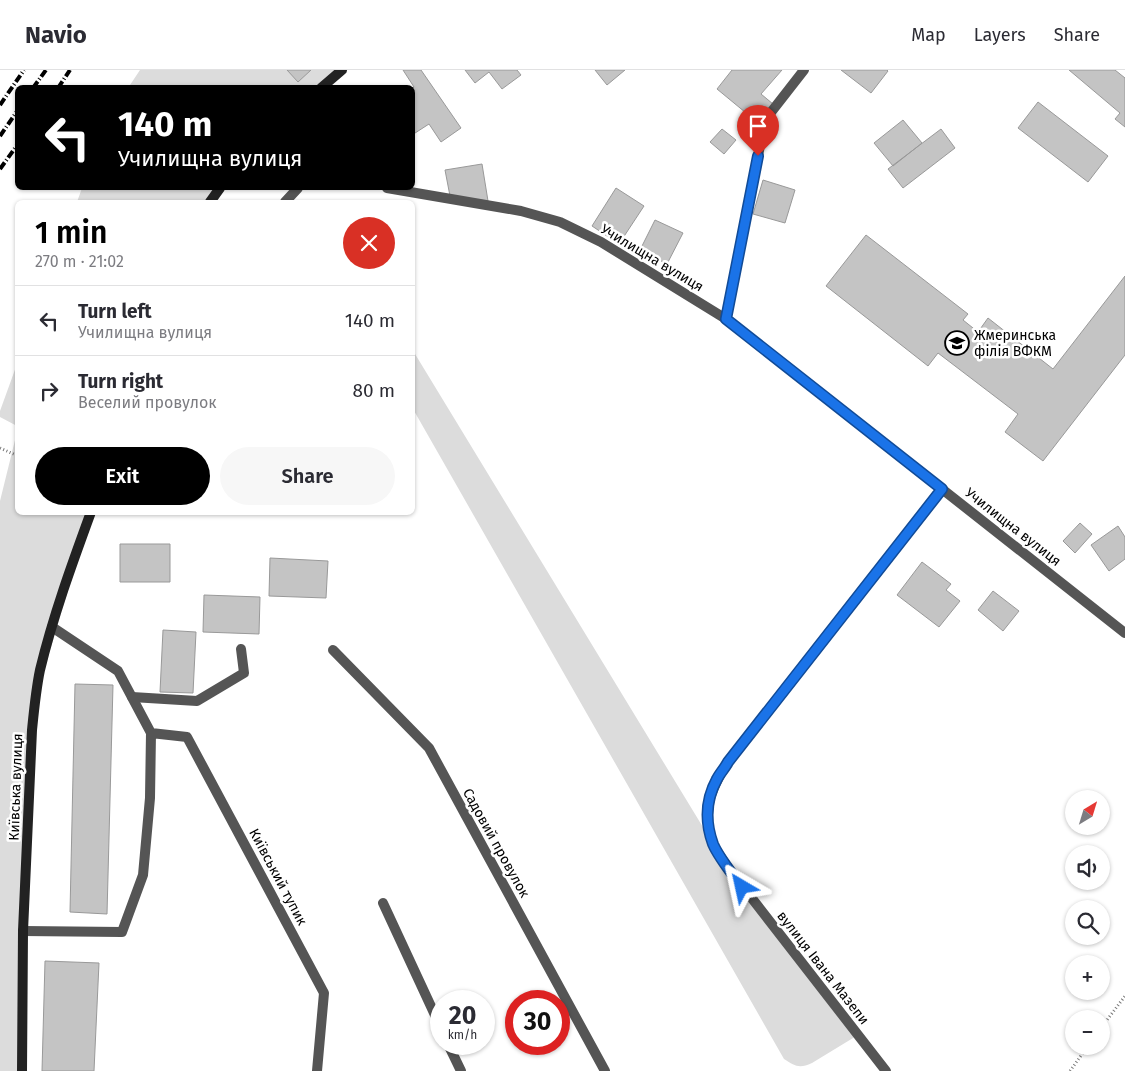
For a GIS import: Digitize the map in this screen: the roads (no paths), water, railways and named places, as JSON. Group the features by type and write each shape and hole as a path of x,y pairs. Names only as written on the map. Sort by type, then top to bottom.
{"street":[{"path":"324,85 342,70"},
{"path":"726,319 766,120 804,70"},
{"path":"287,200 296,190"},
{"name":"Училищна вулиця","path":"399,190 521,211 560,222 601,242 726,319 1125,633"},
{"name":"вулиця Івана Мазепи","path":"886,1071 726,865 714,845 707,820 709,798 717,779 728,762 942,489"},
{"name":"Київська вулиця","path":"22,1071 23,931 35,701 40,671 52,627 90,515"},
{"path":"23,931 122,932 143,874 150,798 151,733 118,671 52,627"},
{"path":"132,697 197,700 244,673 241,649"},
{"name":"Садовий провулок","path":"333,650 429,748 605,1071"},
{"name":"Київський тупик","path":"151,733 187,737 324,993 317,1071"},
{"path":"384,903 430,1004"},
{"path":"454,1055 462,1071"}],"railway":[{"path":"0,105 24,70"},
{"path":"35,85 46,70"},
{"path":"60,85 70,70"},
{"path":"0,136 15,114"},
{"path":"0,169 15,148"}],"place":[{"name":"Жмеринська філія ВФКМ","path":"957,343"}]}
